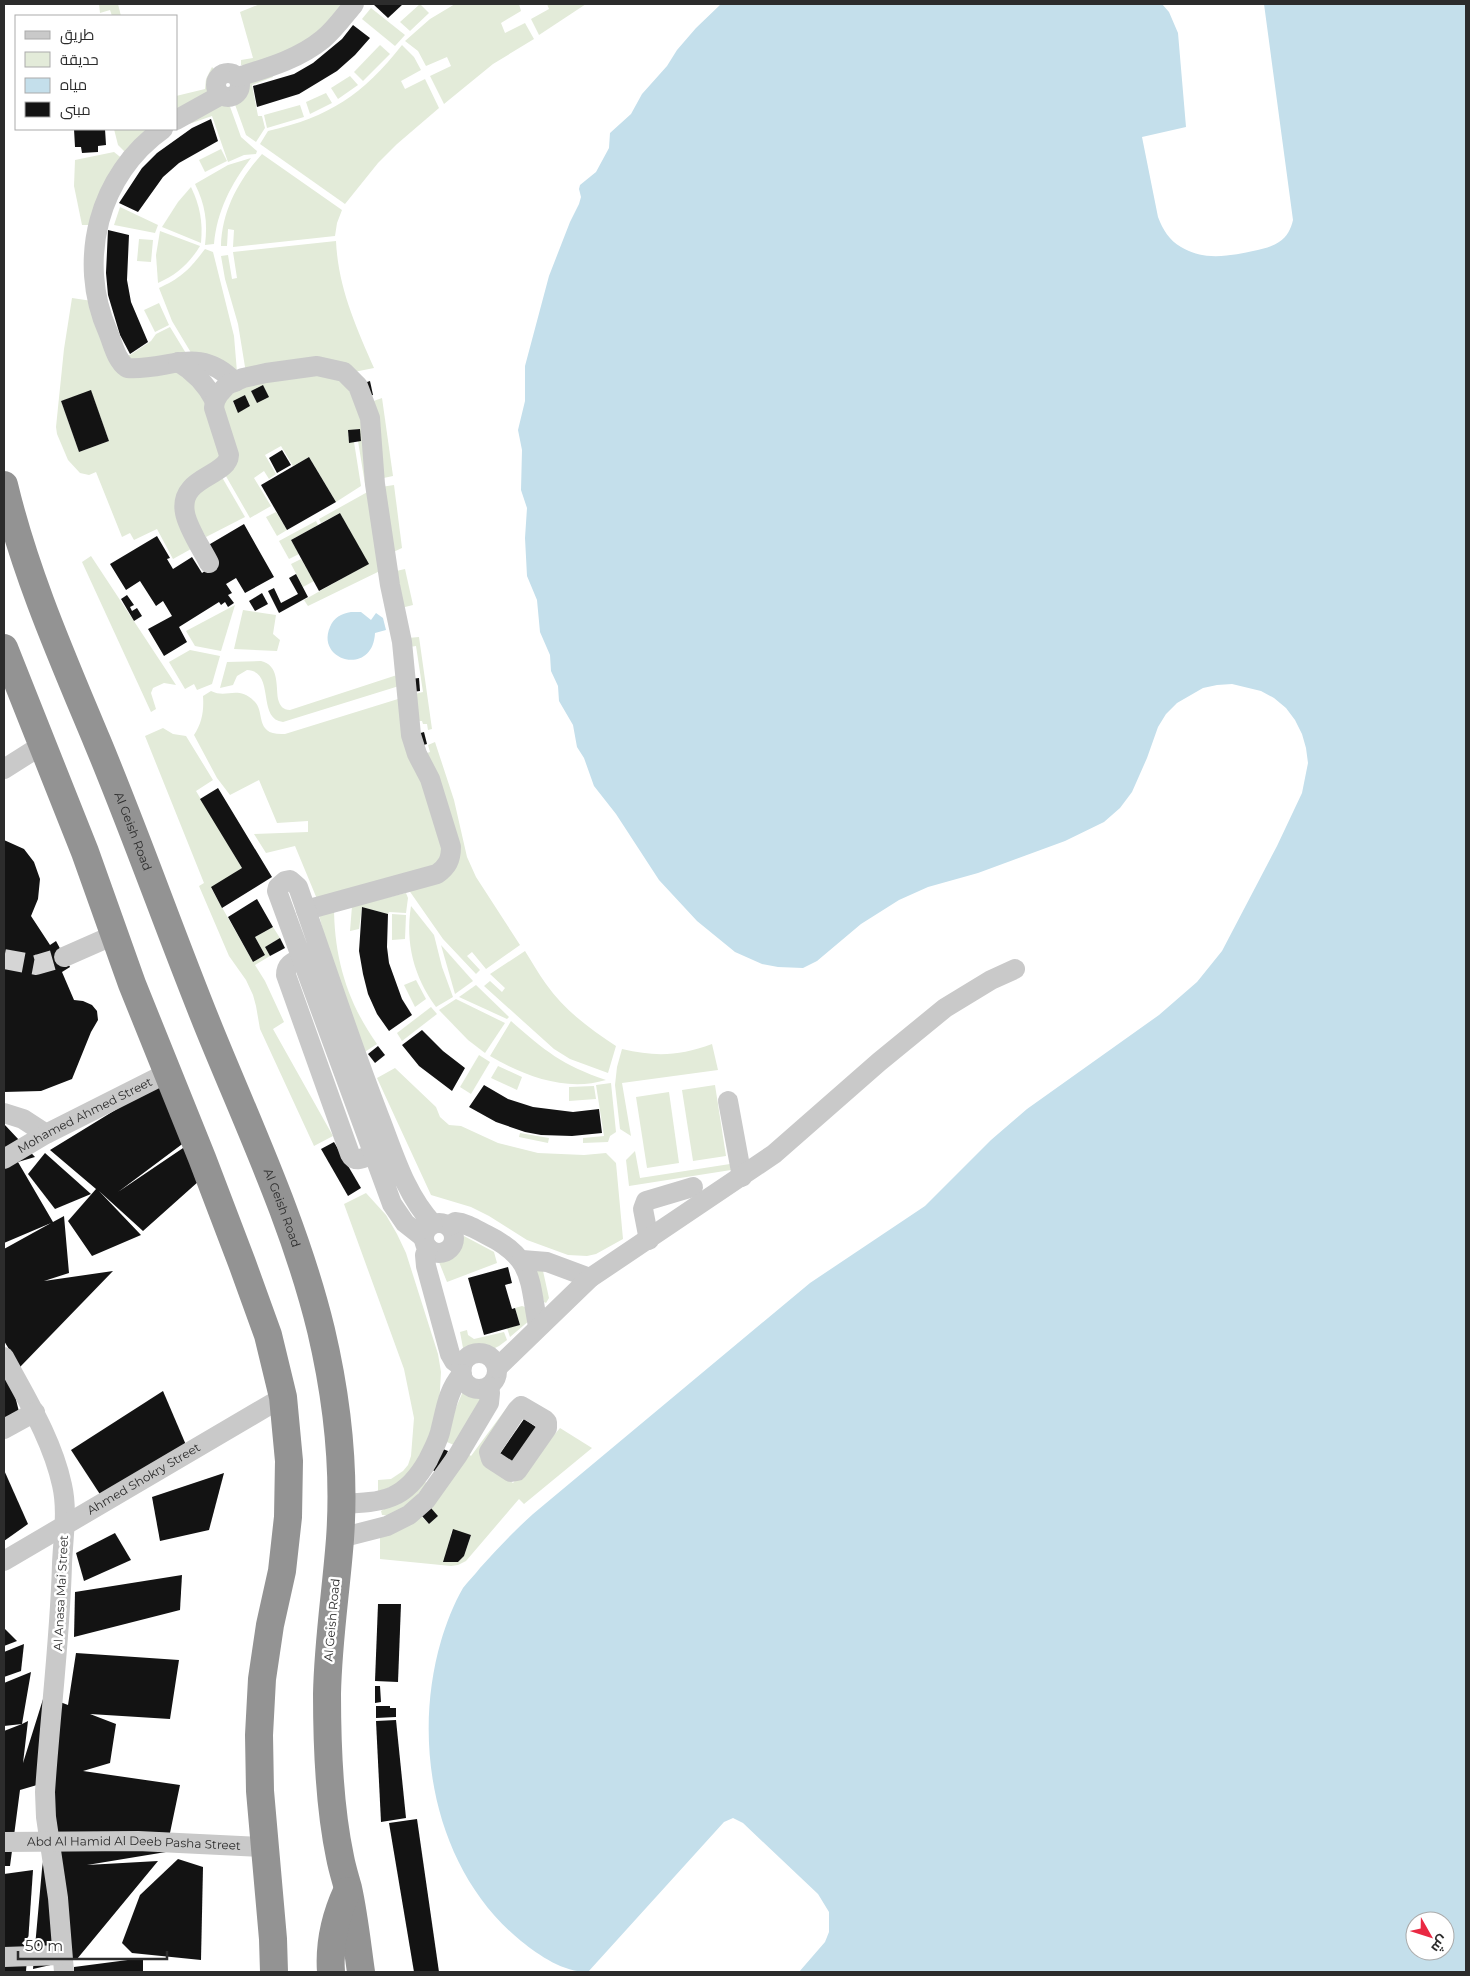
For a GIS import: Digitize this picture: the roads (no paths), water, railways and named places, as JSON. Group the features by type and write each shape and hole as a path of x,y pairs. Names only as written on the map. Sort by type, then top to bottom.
{"highway":[{"name":"Al Geish Road","path":"4,485 23,555 62,656 135,832 186,971 275,1190 303,1267 320,1328 335,1397 339,1431 341,1504 340,1538 330,1630 328,1730 331,1791 338,1844 348,1889 361,1972"},
{"path":"4,648 85,852 114,935 256,1300 268,1335 283,1397 289,1462 288,1516 282,1571 270,1625 262,1679 259,1735 263,1847 274,1972"},
{"path":"331,1972 332,1936 341,1904 348,1889"},
{"path":"272,1940 286,1972"}],"street":[{"path":"178,119 222,95 216,89 218,78 228,72 238,77 276,65 313,46 332,29 354,4"},
{"path":"162,130 134,156 118,177 108,196 95,236 93,258 95,295 102,318 123,365 132,369 194,360 217,366 235,382"},
{"path":"178,362 196,375 210,391 215,401 216,416 230,455 223,466 194,486 189,492 185,506 187,520 210,563"},
{"path":"215,401 227,385 235,382 266,373 317,366 344,372 358,386 370,418 375,484 390,585 402,642 412,736 430,779 451,847 450,860 447,866 436,874 306,910"},
{"path":"4,769 42,745"},
{"path":"538,1326 529,1279 522,1260 513,1250 465,1224 455,1222 433,1234 412,1230 392,1204 277,891 280,883 290,880 295,883 358,1062 404,1179 433,1234 426,1255 426,1266 450,1354 462,1371 464,1381 475,1389 493,1379 538,1326 590,1278 774,1154 923,1025 968,994 1015,969"},
{"path":"64,957 114,935"},
{"name":"Mohamed Ahmed Street","path":"4,1159 46,1134 167,1073"},
{"path":"728,1101 742,1177"},
{"path":"4,1112 23,1120 46,1134"},
{"path":"649,1240 643,1209 646,1200 693,1187"},
{"path":"522,1260 547,1262 590,1278"},
{"path":"340,1538 370,1532 399,1521 418,1508 440,1483 488,1404 495,1361 490,1356 476,1353 470,1356 448,1396 438,1441 421,1472 405,1490 394,1497 370,1503 341,1504"},
{"name":"Al Anasa Mai Street","path":"4,1357 35,1412 59,1472 65,1507 60,1620 46,1784 46,1817 58,1898 63,1964"},
{"path":"493,1379 519,1407"},
{"name":"Ahmed Shokry Street","path":"4,1561 283,1397"},
{"path":"4,1429 35,1412"},
{"path":"438,1441 460,1452"},
{"path":"421,1472 440,1483"},
{"name":"Abd Al Hamid Al Deeb Pasha Street","path":"4,1842 138,1841 263,1847"},
{"path":"4,1957 63,1964"}],"water":[{"path":"721,4 1162,4 1169,12 1178,33 1186,127 1142,137 1158,217 1167,234 1177,244 1199,254 1226,256 1263,249 1273,245 1282,240 1290,230 1293,220 1264,4 1466,4 1466,1972 799,1972 825,1942 829,1932 829,1912 818,1894 743,1823 733,1818 724,1822 588,1972 579,1971 561,1966 536,1952 521,1941 492,1912 468,1879 450,1842 438,1803 430,1763 429,1721 432,1681 441,1641 453,1607 465,1585 499,1547 533,1514 810,1283 925,1206 991,1140 1027,1109 1159,1015 1197,982 1222,951 1277,846 1302,793 1308,763 1302,734 1295,720 1286,708 1274,698 1261,691 1232,684 1203,688 1177,703 1166,714 1158,727 1132,792 1120,808 1104,822 1065,841 978,873 928,887 899,900 861,924 817,961 803,968 762,964 735,952 697,921 659,880 616,814 594,786 584,758 577,747 573,725 559,701 558,686 551,671 550,655 540,632 537,600 527,576 525,538 527,508 521,490 522,450 518,430 525,401 525,366 549,276 579,204 581,197 580,185 596,172 609,148 610,133 631,114 642,94 667,66 677,50"},
{"path":"351,612 361,612 371,620 376,613 383,618 386,630 375,633 372,647 365,655 356,659 346,659 337,655 330,648 328,639 330,627 336,618"}],"tunnel":[{"path":"4,959 36,965 64,957"}]}
